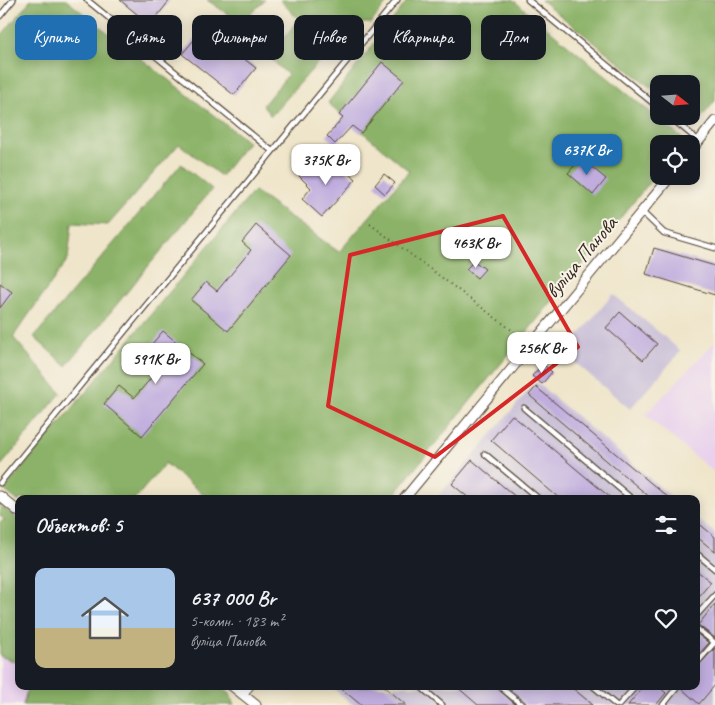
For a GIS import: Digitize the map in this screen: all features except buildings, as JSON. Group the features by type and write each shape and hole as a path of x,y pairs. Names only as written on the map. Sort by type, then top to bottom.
{"street":[{"path":"700,140 715,121"},
{"name":"вуліца Панова","path":"407,495 664,185"},
{"path":"0,496 15,509"},
{"path":"237,690 256,705"},
{"path":"242,694 246,690"}],"lane":[{"path":"0,16 13,0"},
{"path":"88,0 272,151"},
{"path":"0,483 397,0"},
{"path":"528,0 650,101"},
{"path":"680,125 692,135"},
{"path":"642,212 664,233 715,248"},
{"path":"524,408 627,495"},
{"path":"485,454 534,495"},
{"path":"700,556 715,569"},
{"path":"700,612 715,595"},
{"path":"700,631 715,643 700,660"},
{"path":"425,690 442,705"},
{"path":"504,690 522,705"},
{"path":"598,690 618,705 632,690"},
{"path":"663,705 675,690"}],"path":[{"path":"370,224 530,345"}],"highlighted area":[{"path":"503,216 578,347 435,457 328,406 350,255"}],"shaded area":[{"path":"613,294 681,351 630,409 564,353"},
{"path":"715,342 715,473 645,415"},
{"path":"536,382 669,495 439,495"},
{"path":"700,521 715,533 715,705 353,705 336,690 700,690"},
{"path":"0,656 15,662 15,690 27,690 23,705 0,705"}],"green space":[{"path":"31,0 66,0 85,15 18,15"},
{"path":"207,0 265,0 249,15 229,15"},
{"path":"280,0 389,0 377,15 374,15 371,23 364,23 364,15 294,15"},
{"path":"408,0 513,0 531,15 481,15 481,60 546,60 546,27 650,112 650,125 666,125 678,135 650,135 650,182 393,495 204,495 165,463 138,495 15,495 15,499 4,490 254,191 339,252 409,171 328,103 361,60 364,60 364,57 374,44 374,60 471,60 471,15 396,15"},
{"path":"541,0 715,0 715,101 700,119 700,75 650,75 650,87"},
{"path":"15,19 15,60 97,60 97,24 107,32 107,60 143,60 248,142 221,176 179,144 108,225 72,223 68,259 13,337 61,393 0,467 0,37"},
{"path":"294,26 294,60 320,60 271,116 263,105 288,75 272,60 284,60 284,38"},
{"path":"181,164 212,189 66,366 34,337"},
{"path":"0,505 15,517 15,662 0,656 0,522 5,520 0,516"},
{"path":"27,690 226,690 230,694 234,705 23,705"}]}
